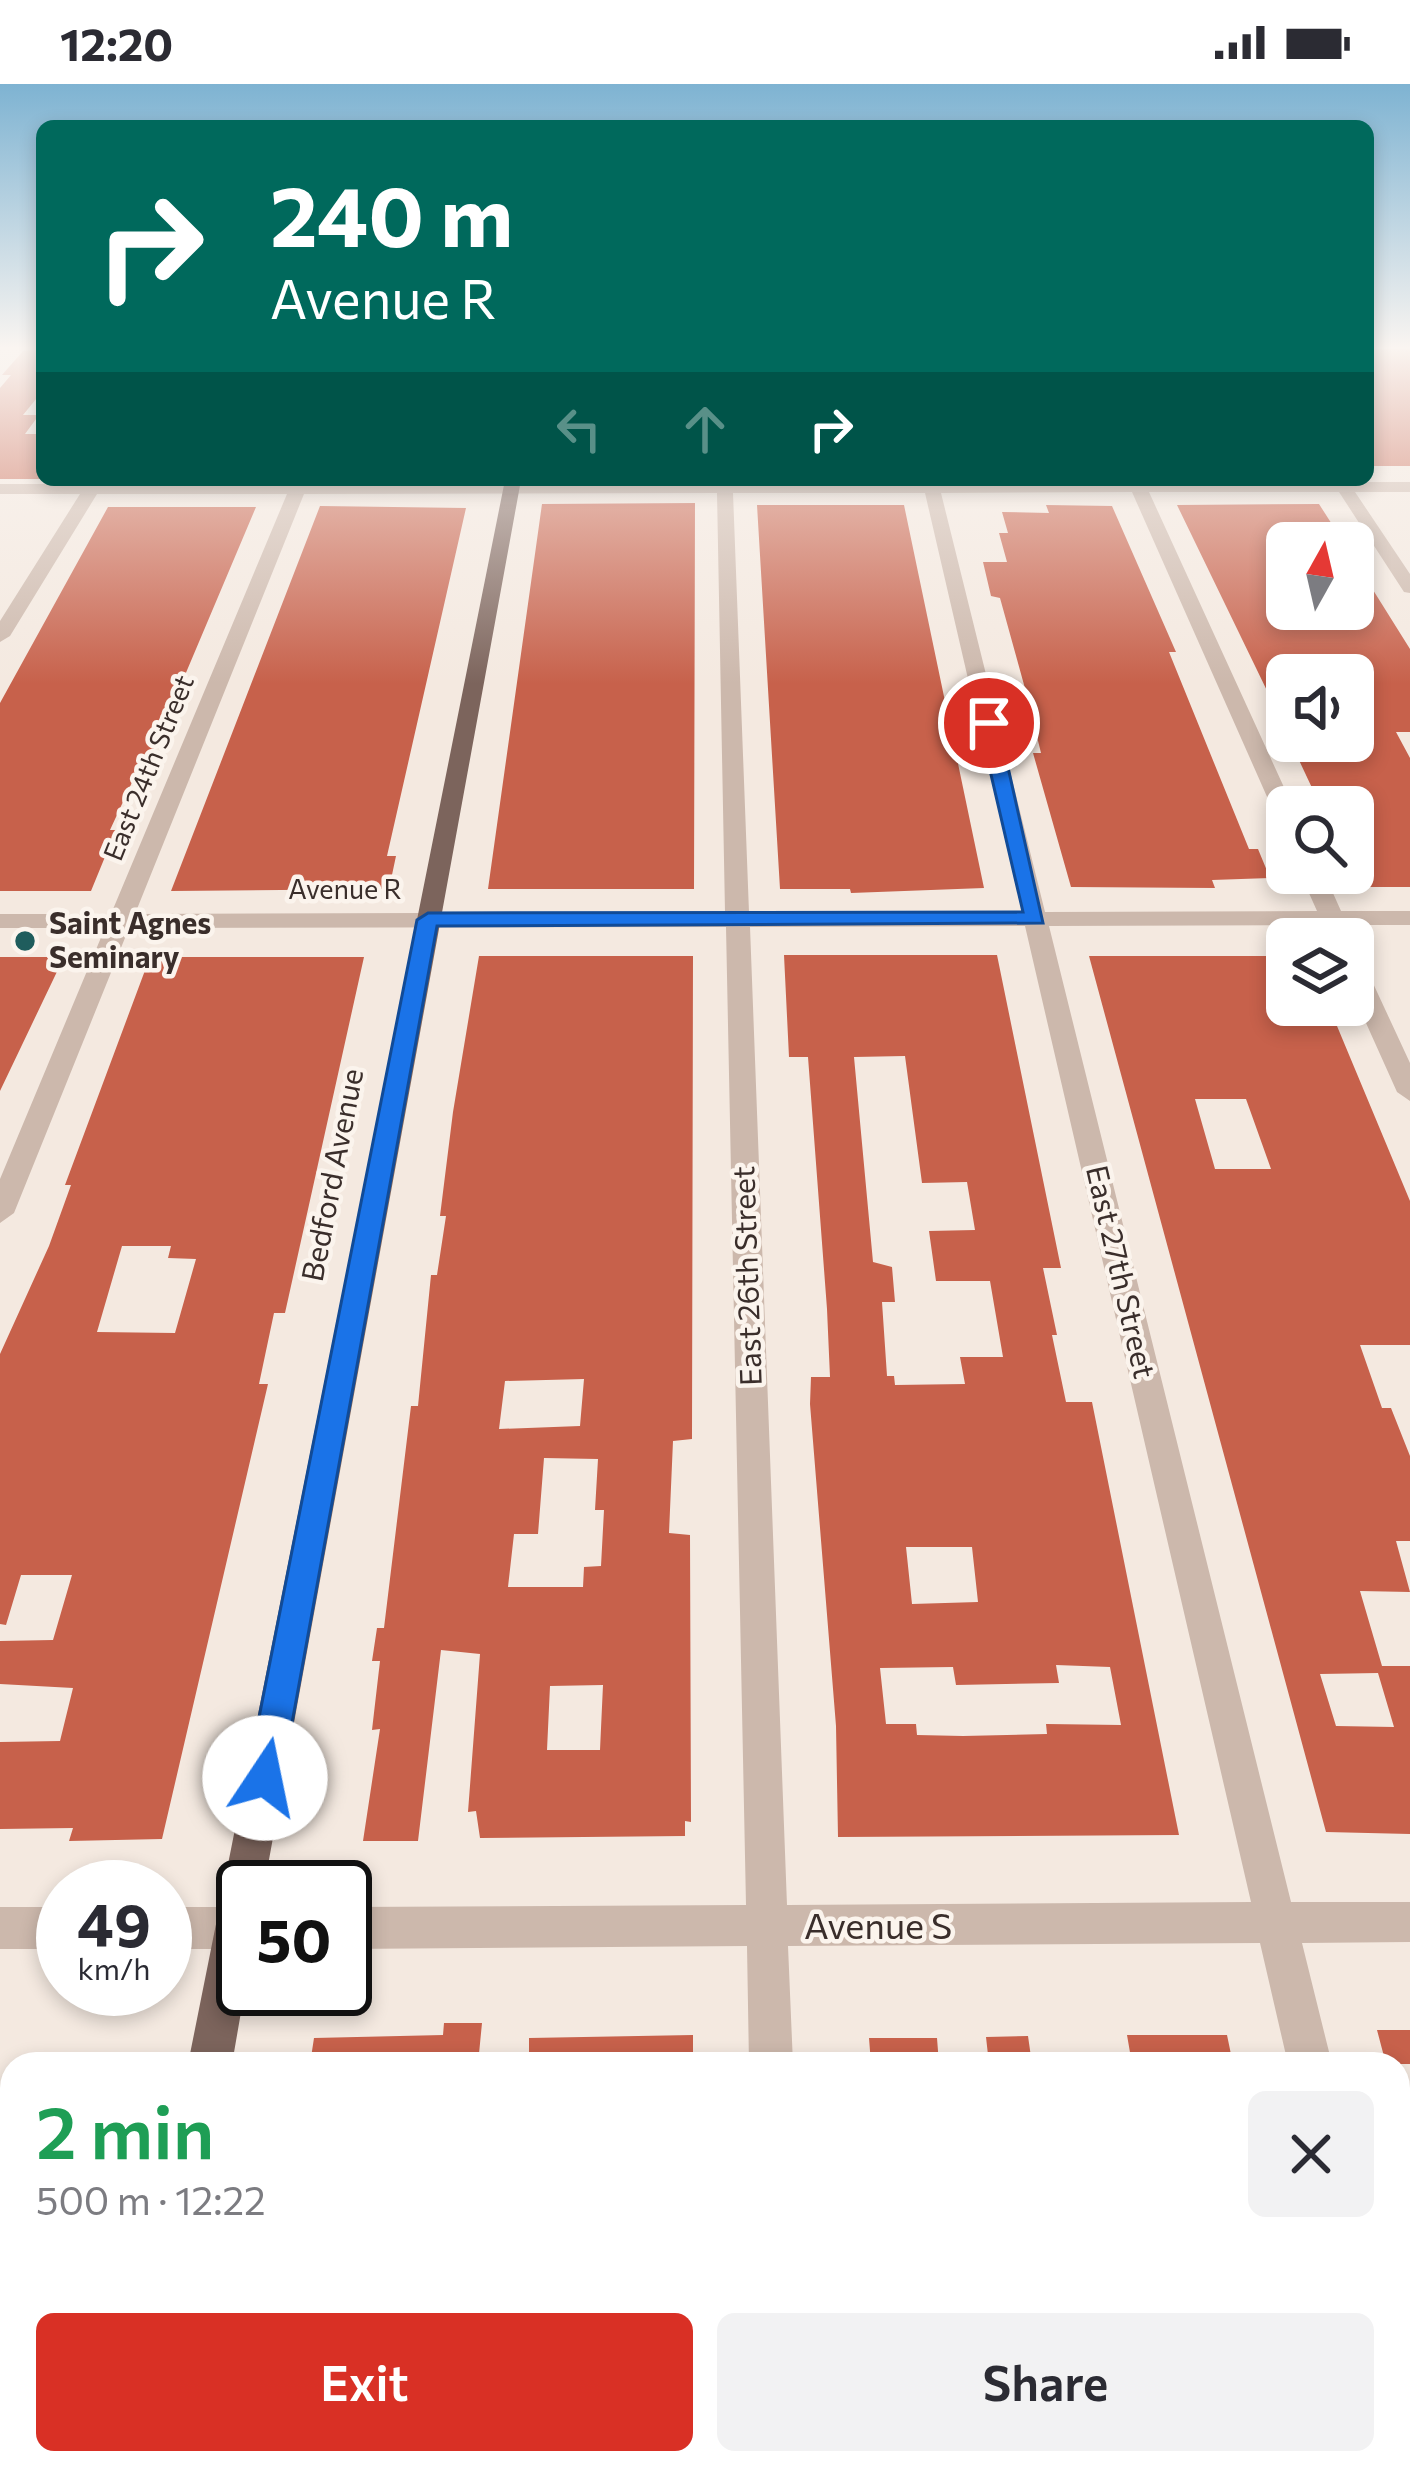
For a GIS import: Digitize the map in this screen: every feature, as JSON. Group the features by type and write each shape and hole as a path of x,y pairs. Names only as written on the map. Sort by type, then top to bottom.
{"main road":[{"name":"Bedford Avenue","path":"250,1860 513,486"},
{"name":"Bedford Avenue","path":"212,2052 220,2016"}],"street":[{"path":"1374,485 1410,487"},
{"path":"0,489 56,486"},
{"path":"0,636 93,486"},
{"name":"East 24th Street","path":"0,1213 298,486"},
{"path":"619,486 828,486"},
{"name":"East 27th Street","path":"931,486 1307,2052"},
{"path":"1137,486 1273,786"},
{"path":"1343,486 1410,588"},
{"name":"East 26th Street","path":"725,488 772,2052"},
{"name":"Avenue R","path":"0,921 1036,918 1266,926"},
{"name":"Avenue R","path":"1374,923 1410,918"},
{"path":"1374,1013 1410,1093"},
{"name":"Avenue S","path":"372,1928 1410,1922"},
{"path":"0,1928 36,1928"}],"building":[{"path":"0,461 36,461 36,479 0,479"},
{"path":"1374,461 1410,461 1410,466 1374,466"},
{"path":"695,503 694,889 488,889 542,504"},
{"path":"1319,504 1331,522 1266,522 1266,630 1374,630 1374,592 1410,649 1410,732 1396,732 1410,758 1410,887 1374,887 1374,786 1311,786 1300,762 1374,762 1374,654 1266,654 1266,689 1177,505"},
{"path":"757,505 904,505 984,888 851,893 850,889 780,889"},
{"path":"1046,505 1112,506 1176,652 1169,652 1249,849 1258,849 1266,878 1212,880 1215,888 1071,887 1033,753 1041,753 1026,692 1000,598 991,596 983,562 1007,562 999,533 1008,533 1002,512 1049,513"},
{"path":"320,506 466,508 387,856 396,856 389,889 171,891"},
{"path":"108,507 256,507 147,765 140,765 110,830 116,830 91,891 0,891 0,703"},
{"path":"784,955 997,955 1061,1268 1043,1268 1057,1335 1052,1335 1066,1402 1092,1402 1179,1835 838,1837 836,1726 810,1404 811,1377 830,1377 827,1309 808,1057 789,1057","holes":["905,1056 922,1183 967,1182 975,1230 929,1231 936,1281 990,1281 1003,1357 960,1357 965,1384 895,1385 894,1376 887,1376 882,1302 895,1302 892,1267 873,1262 854,1057","906,1547 972,1547 978,1602 912,1604","1056,1665 1110,1667 1121,1725 1046,1724 1047,1734 917,1735 916,1724 886,1724 880,1668 953,1667 956,1685 1059,1683"]},
{"path":"479,956 693,956 692,1439 673,1441 669,1533 690,1535 691,1822 685,1821 685,1836 480,1838 476,1811 468,1812 480,1654 441,1650 418,1841 363,1841 380,1729 372,1730 380,1661 372,1661 377,1628 384,1628 411,1406 418,1406 431,1275 437,1275 446,1216 440,1216","holes":["584,1379 580,1426 499,1429 505,1381","544,1458 598,1459 595,1510 604,1510 601,1566 584,1567 583,1587 508,1587 514,1534 538,1534","603,1685 600,1750 547,1750 550,1686"]},
{"path":"1089,956 1266,956 1266,1026 1337,1026 1410,1201 1410,1345 1360,1345 1382,1408 1391,1408 1410,1456 1410,1541 1396,1541 1410,1592 1360,1591 1382,1666 1410,1666 1410,1834 1326,1832","holes":["1195,1099 1246,1099 1271,1169 1215,1169","1378,1673 1394,1727 1336,1726 1320,1674"]},
{"path":"0,957 64,957 0,1091"},
{"path":"150,957 364,957 285,1313 274,1313 259,1384 268,1384 162,1839 69,1841 73,1828 0,1829 0,1742 60,1741 73,1688 0,1684 0,1641 53,1640 72,1575 21,1575 6,1625 0,1624 0,1354 49,1246 71,1185 65,1185","holes":["122,1246 171,1246 168,1258 196,1259 175,1333 97,1332"]},
{"path":"444,2023 482,2023 479,2052 312,2052 314,2038 443,2035"},
{"path":"1377,2030 1410,2030 1410,2052 1383,2052"},
{"path":"693,2035 693,2052 529,2052 529,2038"},
{"path":"1127,2035 1227,2035 1231,2052 1130,2052"},
{"path":"1028,2036 1030,2052 988,2052 986,2037"},
{"path":"869,2038 937,2038 938,2052 870,2052"}],"place":[{"name":"Saint Agnes Seminary","path":"25,941"}],"route":[{"path":"265,1778 428,920 1036,918 989,723"}]}
